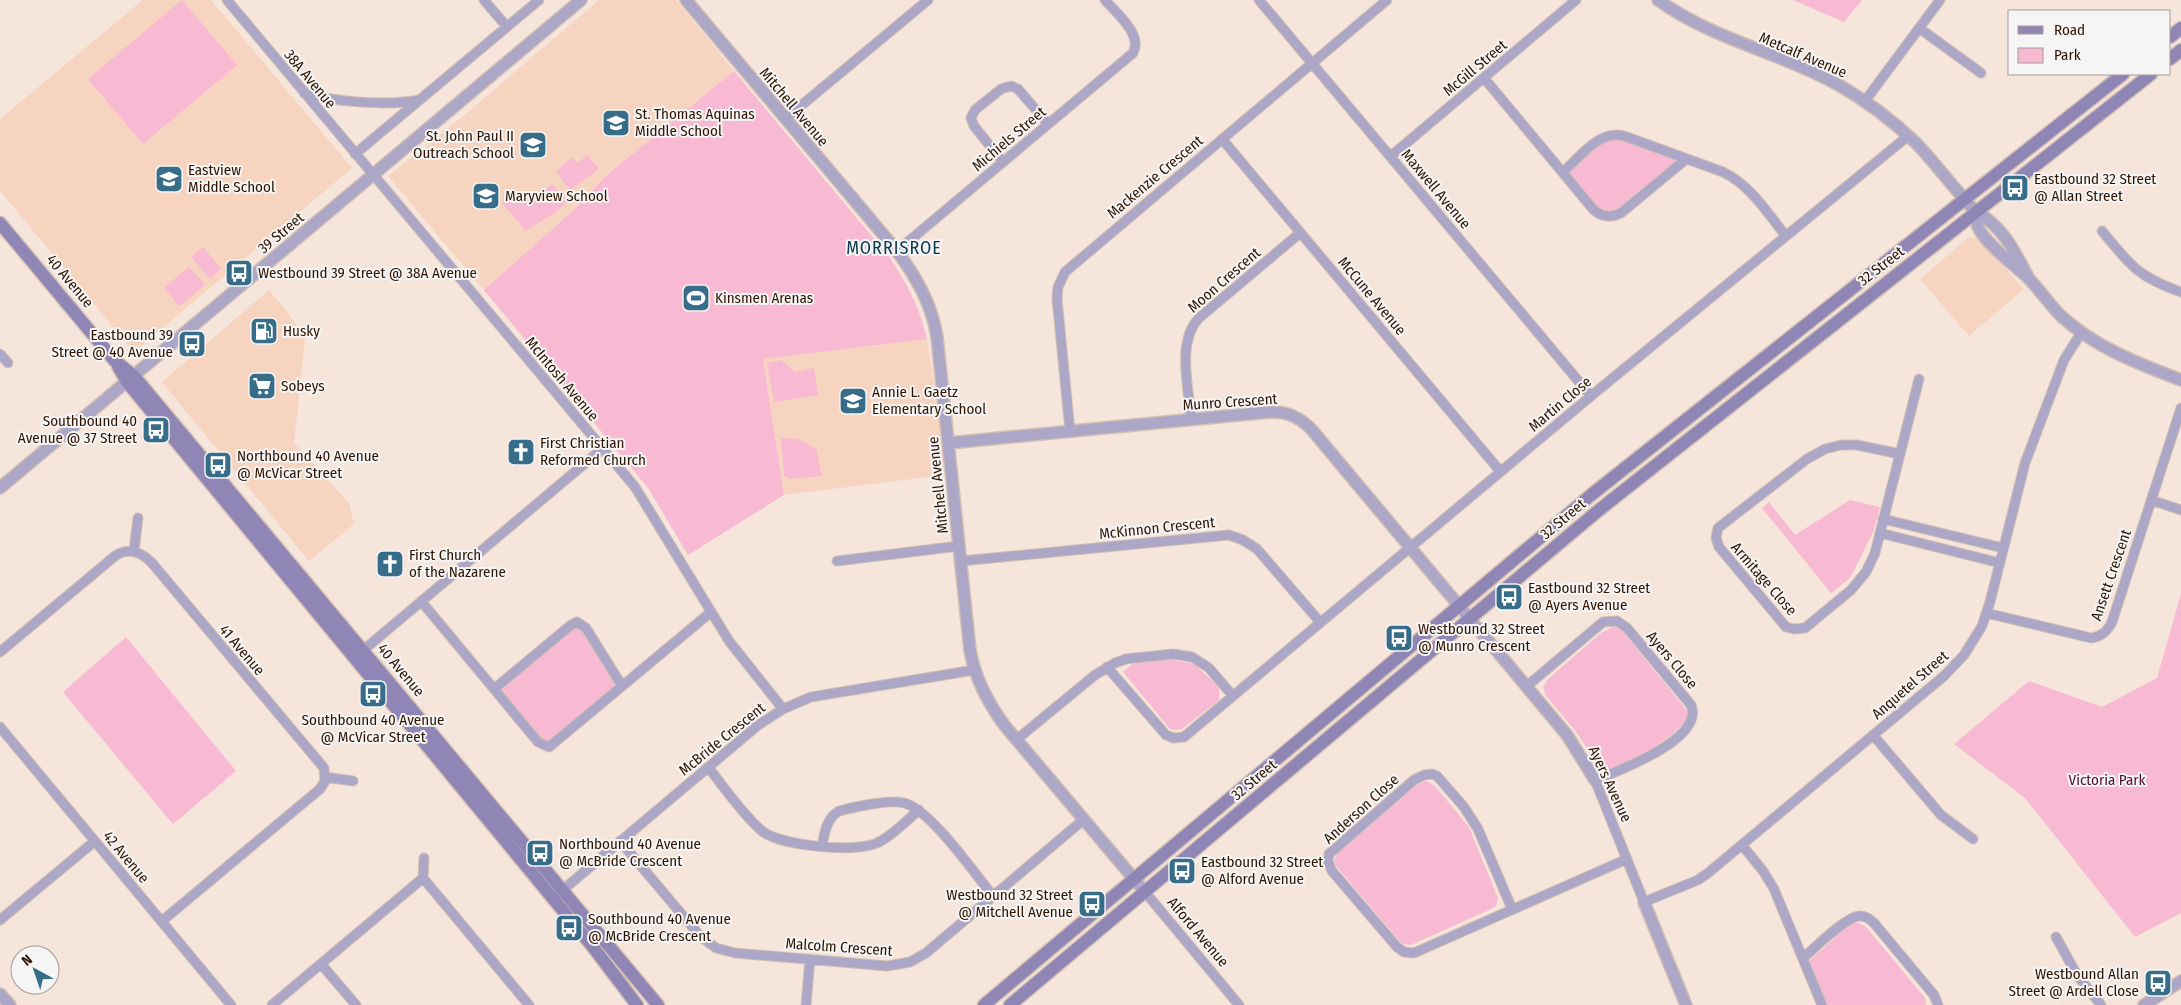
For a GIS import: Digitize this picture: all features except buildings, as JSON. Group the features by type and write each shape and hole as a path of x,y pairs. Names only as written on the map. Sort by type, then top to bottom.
{"main road":[{"path":"2171,36 2181,28"},
{"path":"2171,58 2181,50"},
{"name":"32 Street","path":"984,1005 1458,604 1591,494 2121,75"},
{"name":"32 Street","path":"1010,1005 1599,510 2150,75"},
{"name":"40 Avenue","path":"0,223 558,894 658,1005"},
{"name":"40 Avenue","path":"558,894 637,1005"}],"street":[{"path":"484,0 507,27"},
{"path":"355,154 539,0"},
{"name":"39 Street","path":"0,488 581,0"},
{"name":"Mitchell Avenue","path":"686,0 897,251 917,280 933,316 937,337 970,650 974,670 989,703 1016,740 1133,879"},
{"path":"785,119 928,0"},
{"name":"Michiels Street","path":"897,251 1129,57 1136,46 1132,33 1105,0"},
{"name":"Maxwell Avenue","path":"1259,0 1591,396"},
{"name":"Mackenzie Crescent","path":"1070,431 1057,299 1061,279 1075,263 1388,0"},
{"name":"McGill Street","path":"1391,156 1576,0"},
{"name":"Metcalf Avenue","path":"1658,0 1686,19 1715,34 1810,71 1865,101 1908,136 1976,212"},
{"path":"1865,101 1940,0"},
{"name":"38A Avenue","path":"230,1 373,175"},
{"path":"1919,28 1981,74"},
{"path":"1484,78 1596,212 1610,216 1621,213 1685,160"},
{"path":"1003,162 972,122 972,114 988,100 1004,87 1015,87 1048,124"},
{"path":"304,92 330,98 393,104 421,99"},
{"path":"1563,172 1603,137 1614,134 1624,136 1722,172 1736,179 1748,190 1785,235"},
{"name":"Martin Close","path":"1107,667 1162,731 1174,738 1184,737 1500,471 1785,235 1908,136"},
{"name":"McCune Avenue","path":"1222,139 1500,471"},
{"name":"McIntosh Avenue","path":"373,175 643,498 710,612 738,653 783,709"},
{"path":"1976,212 1979,228 2004,257 2028,277 2053,308 2081,333 2123,357 2181,380"},
{"path":"2102,231 2133,268 2149,279 2181,292"},
{"name":"Moon Crescent","path":"1192,419 1185,352 1186,339 1191,327 1199,318 1300,233"},
{"name":"Anquetel Street","path":"1644,902 1698,880 1957,663 1977,636 1986,613 2027,458 2062,366 2081,333"},
{"path":"0,354 8,363"},
{"name":"Armitage Close","path":"1900,454 1866,446 1847,444 1816,453 1718,528 1716,538 1719,548 1786,627 1794,629 1810,624 1862,579 1872,560 1880,533 1919,379"},
{"name":"Ansett Crescent","path":"1986,613 2091,638 2100,637 2107,631 2112,622 2181,408"},
{"name":"Munro Crescent","path":"949,443 1278,412 1298,418 1312,430 1458,604"},
{"path":"359,654 602,449"},
{"path":"2151,500 2181,510"},
{"path":"0,652 115,556 126,551 134,551 138,518"},
{"path":"1883,519 2003,548"},
{"path":"1880,533 2000,563"},
{"path":"1938,548 1941,533"},
{"name":"McKinnon Crescent","path":"961,561 1229,535 1244,540 1257,549 1320,622"},
{"path":"837,561 959,546"},
{"name":"41 Avenue","path":"134,551 145,556 152,563 322,765 325,777"},
{"path":"421,601 538,742 549,747 710,612"},
{"name":"Ayers Avenue","path":"1458,604 1574,744 1595,780 1686,1005"},
{"name":"Ayers Close","path":"1527,686 1597,626 1611,620 1617,621 1627,628 1691,705 1692,723 1660,750 1641,762 1595,780"},
{"path":"494,689 570,625 577,622 586,628 622,686"},
{"path":"1016,740 1095,674 1107,667 1133,658 1180,654 1192,657 1204,664 1233,696"},
{"name":"McBride Crescent","path":"558,894 757,726 783,709 816,696 974,670"},
{"name":"42 Avenue","path":"0,727 231,1005"},
{"path":"1873,735 1942,815 1973,839"},
{"path":"708,767 754,823 770,836 792,843 859,848 877,843 887,837 918,810"},
{"name":"Anderson Close","path":"1512,909 1474,820 1440,779 1432,774 1424,774 1414,780 1329,854 1328,861 1332,871 1397,947 1404,952 1414,953 1626,859"},
{"path":"162,922 320,789 324,784 325,777 353,781"},
{"path":"822,846 828,823 833,815 839,811 897,802 906,804 927,817 993,896"},
{"name":"Malcolm Crescent","path":"620,841 696,933 709,944 735,953 880,966 910,962 926,953 1083,820"},
{"path":"0,920 95,841"},
{"path":"1742,845 1774,888 1822,1005"},
{"path":"424,858 423,878 529,1005"},
{"path":"272,1005 423,878"},
{"name":"Alford Avenue","path":"1133,879 1238,1005"},
{"path":"1803,958 1848,921 1857,916 1866,916 1934,995 1938,1005"},
{"path":"2056,937 2077,976 2101,1005"},
{"path":"806,1005 810,960"},
{"path":"322,964 356,1005"},
{"path":"2144,1005 2181,981"},
{"path":"0,994 10,1005"}],"shaded area":[{"name":"Eastview Middle School","path":"143,0 211,0 352,168 134,352 0,191 0,119"},
{"path":"599,0 676,0 734,71 607,175 577,207 484,290 388,176 461,118"},
{"path":"1969,237 1979,239 2024,289 1969,336 1920,279"},
{"path":"269,290 289,314 305,339 294,443 349,503 354,524 309,561 162,382"},
{"name":"Annie L. Gaetz Elementary School","path":"927,339 944,443 944,475 784,495 763,359"}],"green space":[{"path":"182,0 237,65 143,144 88,79"},
{"path":"1793,0 1862,0 1844,22"},
{"path":"734,71 890,258 912,296 927,339 763,359 784,495 688,555 648,488 484,290 577,207 607,175"},
{"path":"1609,135 1685,160 1621,213 1605,216 1563,172"},
{"path":"587,155 599,169 570,190 556,171 572,158 578,163"},
{"path":"552,184 566,202 557,211 526,231 503,204 503,197 512,190 534,200"},
{"path":"203,247 221,269 210,279 191,257"},
{"path":"189,267 204,283 204,286 180,306 165,287"},
{"path":"781,360 795,372 814,368 818,395 774,402 767,363"},
{"path":"781,437 800,440 816,449 822,476 789,479 784,475"},
{"path":"1850,500 1880,507 1874,530 1850,578 1831,593 1762,508 1769,502 1795,535"},
{"name":"Victoria Park","path":"2181,594 2181,913 2135,937 2025,798 1954,744 2029,681 2102,707 2157,678"},
{"path":"577,622 622,686 544,746 494,689"},
{"path":"1614,626 1623,632 1681,703 1687,711 1687,719 1671,735 1648,752 1623,764 1601,769 1574,729 1546,696 1543,687 1548,679 1601,633"},
{"path":"126,637 236,771 173,824 63,692"},
{"path":"1168,659 1194,664 1219,687 1219,700 1182,729 1171,730 1123,672 1132,664"},
{"path":"1426,781 1434,785 1469,827 1498,898 1496,906 1489,910 1411,945 1402,944 1336,866 1334,859 1338,853 1418,784"},
{"path":"1859,923 1866,927 1925,998 1926,1005 1826,1005 1809,966 1810,960 1850,924"}],"place":[{"name":"St. Thomas Aquinas Middle School","path":"616,123"},
{"name":"St. John Paul II Outreach School","path":"533,145"},
{"name":"Eastview Middle School","path":"169,179"},
{"name":"Eastbound 32 Street @ Allan Street","path":"2015,188"},
{"name":"Maryview School","path":"486,196"},
{"name":"Westbound 39 Street @ 38A Avenue","path":"239,273"},
{"name":"Kinsmen Arenas","path":"696,298"},
{"name":"Husky","path":"264,331"},
{"name":"Eastbound 39 Street @ 40 Avenue","path":"192,344"},
{"name":"Sobeys","path":"262,386"},
{"name":"Annie L. Gaetz Elementary School","path":"853,401"},
{"name":"Southbound 40 Avenue @ 37 Street","path":"156,430"},
{"name":"First Christian Reformed Church","path":"521,452"},
{"name":"Northbound 40 Avenue @ McVicar Street","path":"218,465"},
{"name":"First Church of the Nazarene","path":"390,564"},
{"name":"Eastbound 32 Street @ Ayers Avenue","path":"1509,597"},
{"name":"Westbound 32 Street @ Munro Crescent","path":"1399,638"},
{"name":"Southbound 40 Avenue @ McVicar Street","path":"373,694"},
{"name":"Northbound 40 Avenue @ McBride Crescent","path":"540,853"},
{"name":"Eastbound 32 Street @ Alford Avenue","path":"1182,871"},
{"name":"Westbound 32 Street @ Mitchell Avenue","path":"1092,904"},
{"name":"Southbound 40 Avenue @ McBride Crescent","path":"569,928"},
{"name":"Westbound Allan Street @ Ardell Close","path":"2158,983"}],"district":[{"name":"MORRISROE","path":"894,248"}]}
